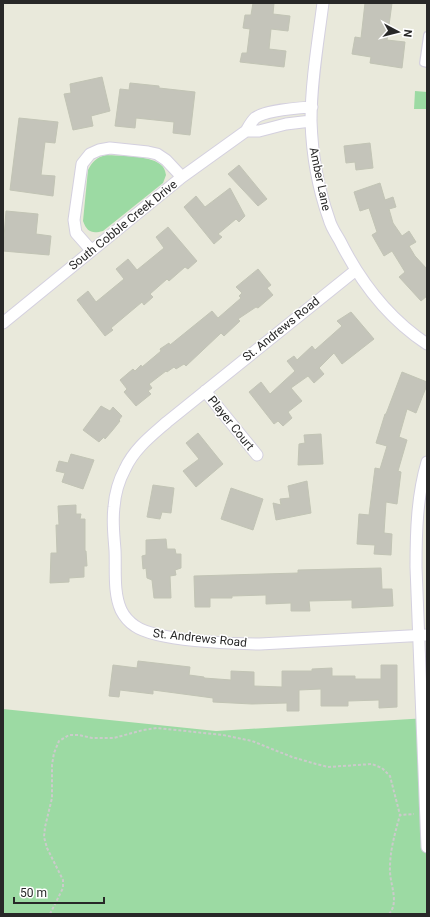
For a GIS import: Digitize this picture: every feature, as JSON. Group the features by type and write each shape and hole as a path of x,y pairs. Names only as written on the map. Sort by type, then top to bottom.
{"street":[{"name":"Amber Lane","path":"323,3 311,121 315,164 329,221 356,270 378,300 400,322 427,344"},
{"name":"South Cobble Creek Drive","path":"3,323 182,177 246,131 251,122 257,117 286,109 312,107"},
{"path":"246,131 259,131 286,124 311,121"},
{"path":"91,250 76,233 74,220 82,164 90,154 99,150 110,148 157,154 166,160 182,177"},
{"name":"St. Andrews Road","path":"356,270 167,422 144,442 132,456 124,470 114,507 117,595 121,610 125,617 134,626 144,632 154,634 238,644 423,635"},
{"name":"Player Court","path":"205,391 257,455"},
{"path":"427,462 419,497 416,531 416,567 423,635 427,847"}],"lane":[{"path":"427,35 423,63 427,64"}],"path":[{"path":"50,914 63,888 63,880 47,848 44,837 52,798 52,765 58,741 68,735 79,735 92,738 114,738 143,730 157,728 216,734 252,741 292,757 322,766 328,767 372,764 382,768 390,776 400,815 392,846 389,870 393,893 393,908 389,914"},
{"path":"400,815 414,814"}],"green space":[{"path":"415,91 427,92 427,109 414,109"},
{"path":"106,155 134,156 155,161 161,165 166,175 163,183 103,231 93,232 86,228 83,221 88,170 95,160"},
{"path":"3,709 216,731 427,718 427,914 3,914"}],"building":[{"path":"253,3 274,3 273,14 290,16 288,31 271,29 269,49 286,51 284,67 240,62 242,53 247,53 250,29 243,28 245,15 251,15"},
{"path":"365,3 392,3 387,40 405,42 402,68 370,63 371,57 352,54 355,37 361,38"},
{"path":"102,77 110,111 91,116 93,126 73,130 64,94 71,93 70,84"},
{"path":"130,83 195,92 190,135 173,133 174,122 136,118 135,128 115,126 120,89 129,90"},
{"path":"19,118 58,122 55,143 45,142 41,175 55,176 53,196 10,190"},
{"path":"370,143 373,168 356,170 355,162 346,163 344,146"},
{"path":"239,165 267,199 258,206 228,174"},
{"path":"380,183 385,200 393,197 396,207 389,209 393,223 402,236 409,231 416,242 409,246 415,256 427,269 427,296 421,301 399,277 405,272 392,251 384,256 372,235 377,232 369,208 360,211 354,192"},
{"path":"230,188 245,216 239,222 236,219 218,234 222,237 214,244 184,207 196,196 205,207"},
{"path":"6,211 38,214 36,234 51,236 49,255 3,251"},
{"path":"168,227 197,261 188,269 185,267 169,281 167,279 150,294 153,297 144,305 142,302 111,328 113,330 105,336 77,300 88,291 96,302 124,279 116,269 128,259 137,270 164,248 156,237"},
{"path":"258,269 271,285 267,288 273,295 258,308 256,307 238,319 240,321 224,336 221,333 186,366 184,364 176,369 174,367 149,384 152,388 148,391 151,394 136,406 124,392 127,389 120,380 133,369 135,371 141,365 142,367 161,351 160,349 169,343 170,345 212,311 218,318 241,298 239,296 242,293 236,287"},
{"path":"351,312 374,339 342,364 334,353 319,368 324,374 314,383 308,376 291,388 302,401 288,412 292,418 283,426 278,421 274,424 249,392 261,382 270,394 295,371 287,361 294,356 297,360 312,346 315,350 342,326 337,321"},
{"path":"402,372 427,382 427,385 416,413 407,409 399,437 407,440 398,471 401,472 397,504 386,502 384,533 392,534 391,555 374,554 375,545 357,544 359,514 369,515 375,468 380,469 387,446 376,443 385,414"},
{"path":"101,406 110,411 113,407 122,416 119,420 120,421 105,439 104,437 99,442 83,430"},
{"path":"198,433 223,464 196,487 183,471 199,459 186,443"},
{"path":"321,434 323,464 298,465 299,444 305,443 304,435"},
{"path":"71,454 94,460 83,489 62,482 65,473 56,471 59,461 68,463"},
{"path":"307,481 311,513 276,520 273,503 281,505 280,499 290,498 288,486"},
{"path":"153,485 174,488 171,513 162,512 160,519 147,517"},
{"path":"231,488 263,499 253,530 221,519"},
{"path":"76,505 76,514 81,514 80,519 85,519 85,551 87,566 84,566 84,577 69,578 69,582 50,583 51,553 57,553 56,525 59,525 58,506"},
{"path":"166,539 167,549 175,549 176,554 181,554 181,568 175,570 176,575 170,576 171,598 154,598 152,580 147,578 146,568 143,569 142,556 146,555 146,540"},
{"path":"381,568 382,589 392,589 393,606 352,608 352,600 309,601 310,611 291,611 291,603 266,604 266,595 210,598 210,607 195,607 194,576 298,573 298,570"},
{"path":"138,661 190,667 189,675 204,678 231,680 231,671 254,672 254,686 282,687 282,671 312,671 312,669 332,668 332,676 355,676 355,679 381,679 381,665 397,665 397,707 379,708 379,700 348,701 348,706 321,706 321,689 299,690 299,711 287,711 287,703 252,704 213,702 213,698 153,690 153,694 120,690 119,697 109,696 113,665 137,668"}]}
